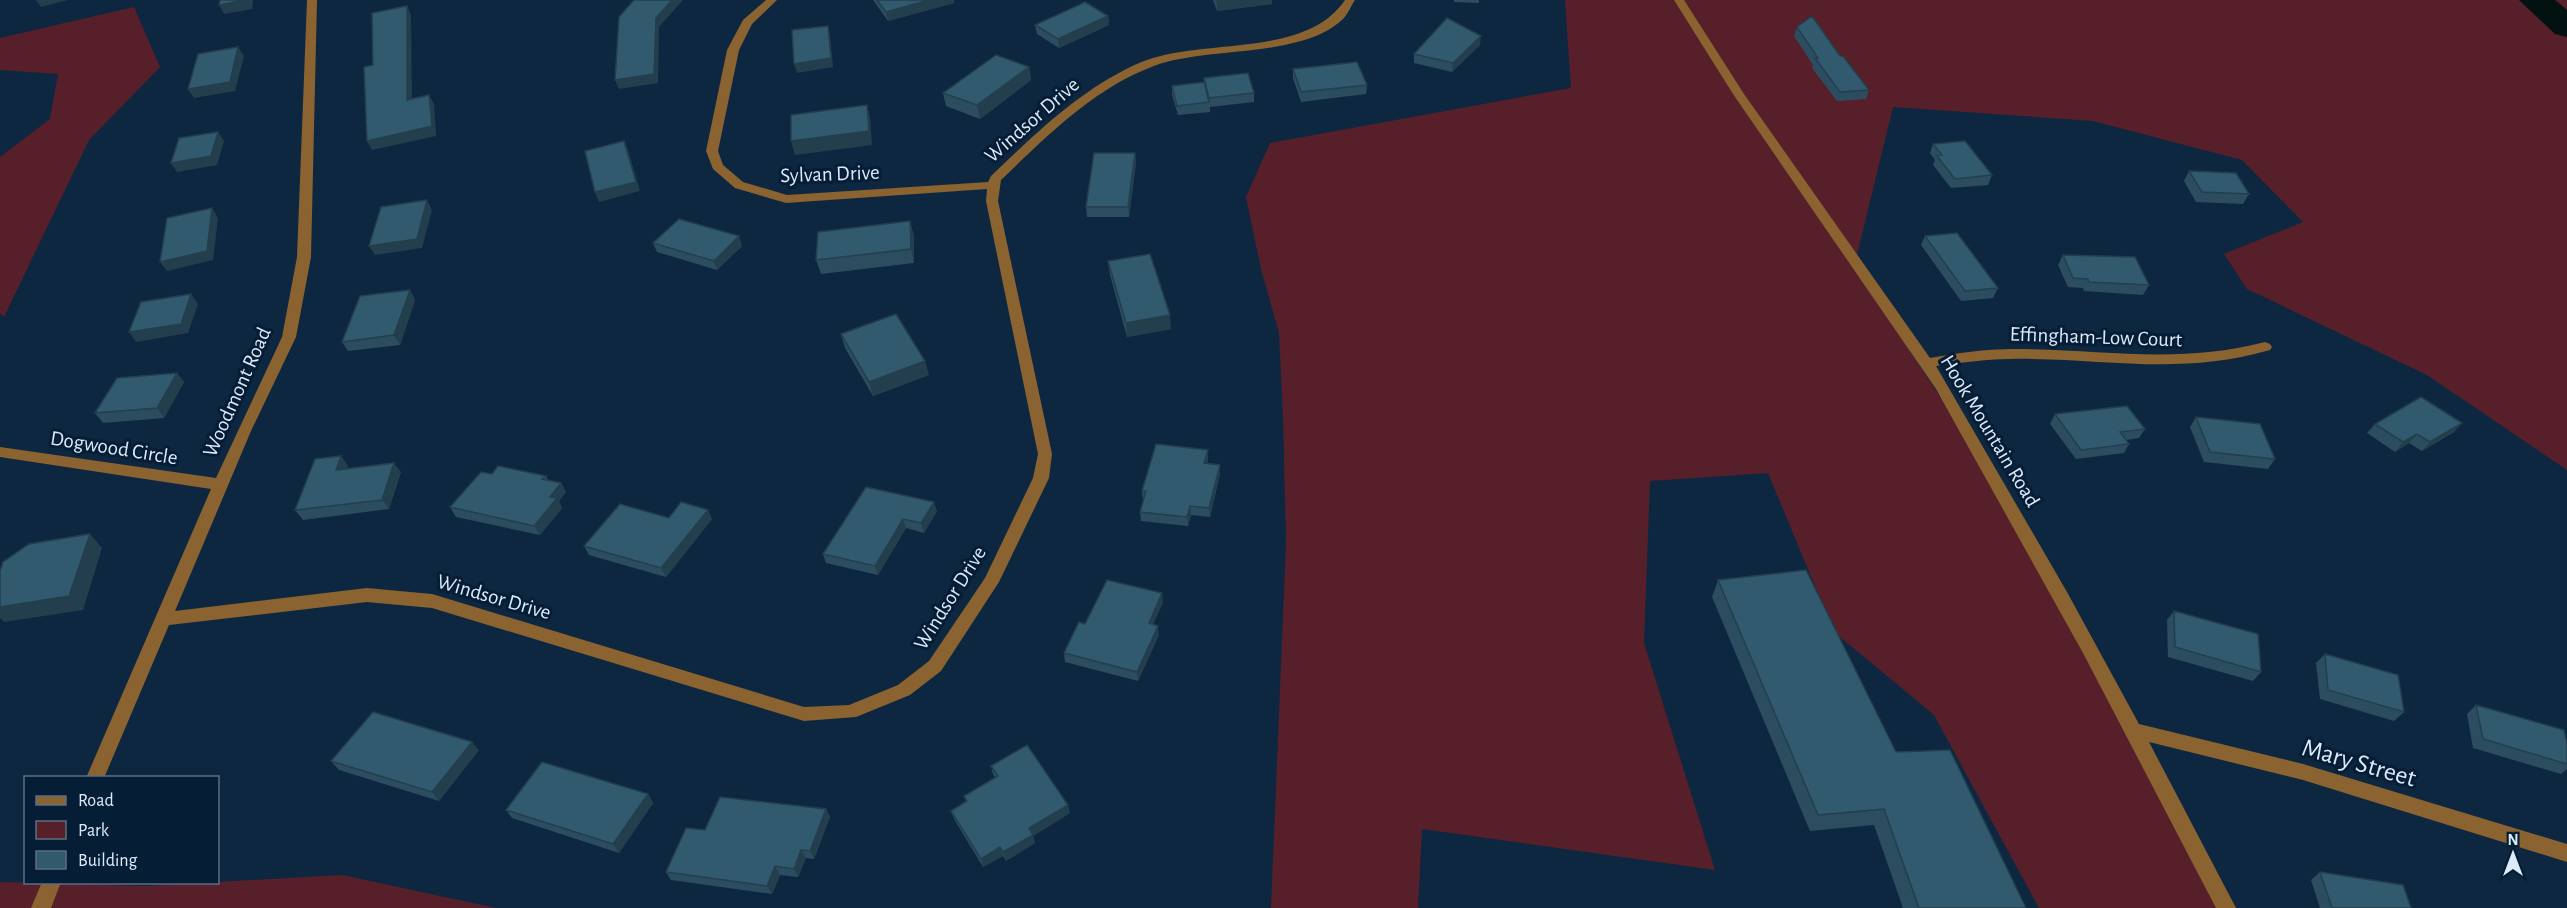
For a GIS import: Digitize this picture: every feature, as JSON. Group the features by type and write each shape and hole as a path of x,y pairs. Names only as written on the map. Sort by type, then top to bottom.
{"street":[{"name":"Woodmont Road","path":"95,776 255,406 289,337 304,257 312,0"},
{"name":"Sylvan Drive","path":"772,0 747,22 733,50 712,151 717,166 726,177 749,190 786,199 994,185"},
{"name":"Windsor Drive","path":"165,619 367,595 432,601 804,714 850,712 903,690 936,666 990,582 1041,478 1045,454 992,201 995,179 1024,151 1127,72 1175,55 1258,44 1304,35 1335,20 1350,0"},
{"name":"Hook Mountain Road","path":"1678,0 1717,65 1818,205 1926,363 2031,542 2135,731 2226,908"},
{"name":"Effingham-Low Court","path":"1926,363 1977,356 2021,354 2166,362 2212,360 2265,347"},
{"name":"Dogwood Circle","path":"0,452 222,485"},
{"name":"Mary Street","path":"2135,731 2303,772 2567,853"},
{"path":"41,908 51,884"}],"green space":[{"path":"1565,0 2567,0 2567,470 2427,375 2247,289 2224,254 2303,222 2242,160 2093,121 1893,107 1854,267 2029,531 2228,908 2039,908 1934,715 1834,632 1768,473 1650,481 1644,643 1715,870 1422,829 1418,908 1271,908 1286,543 1283,417 1279,333 1261,269 1246,197 1270,143 1571,88"},
{"path":"134,7 160,67 89,140 4,317 0,313 0,157 50,119 58,74 0,70 0,38"},
{"path":"342,875 496,908 0,908 0,882 145,886 219,884 219,882"}],"building":[{"path":"220,0 246,0 219,5"},
{"path":"634,0 672,0 656,18 654,74 615,80 619,17"},
{"path":"877,0 929,0 886,12"},
{"path":"1085,2 1108,16 1058,39 1035,25"},
{"path":"407,6 407,100 429,95 432,126 367,141 364,67 373,65 372,13"},
{"path":"1812,16 1840,56 1843,56 1869,90 1840,92 1815,58 1818,58 1797,27"},
{"path":"1447,18 1481,36 1453,63 1414,54"},
{"path":"828,26 831,58 794,64 792,30"},
{"path":"238,47 230,82 188,89 198,54"},
{"path":"996,55 1029,67 977,105 943,93"},
{"path":"1357,62 1367,85 1301,92 1293,69"},
{"path":"1248,73 1254,93 1209,98 1204,78"},
{"path":"1204,82 1209,102 1177,106 1172,86"},
{"path":"867,105 869,131 791,141 791,115"},
{"path":"218,132 211,156 171,163 179,138"},
{"path":"624,141 636,182 595,192 585,151"},
{"path":"1965,141 1992,175 1955,179 1937,156 1942,155 1933,144"},
{"path":"1094,153 1135,153 1128,207 1086,207"},
{"path":"2189,171 2236,173 2249,194 2202,192"},
{"path":"427,200 417,239 369,246 381,207"},
{"path":"212,208 207,251 160,262 167,218"},
{"path":"679,219 739,236 714,261 653,243"},
{"path":"910,221 911,249 816,260 818,232"},
{"path":"1957,233 1998,288 1965,291 1925,236"},
{"path":"1150,254 1170,315 1126,323 1108,261"},
{"path":"2063,255 2135,257 2149,285 2089,282 2088,279 2073,278"},
{"path":"410,290 394,335 342,342 360,296"},
{"path":"191,294 181,324 129,332 141,302"},
{"path":"896,314 925,361 869,382 841,334"},
{"path":"177,373 157,408 95,413 117,378"},
{"path":"2421,397 2462,423 2430,442 2417,434 2403,442 2375,424"},
{"path":"2127,406 2145,429 2120,432 2129,444 2081,450 2055,414"},
{"path":"2196,417 2260,424 2275,459 2210,452"},
{"path":"1156,444 1208,450 1204,463 1220,465 1209,508 1190,506 1187,517 1140,512 1146,491 1142,491"},
{"path":"341,456 336,470 394,463 382,500 295,510 315,459"},
{"path":"498,466 546,476 542,479 561,483 550,497 557,498 534,526 450,507 481,472 492,474"},
{"path":"866,487 934,502 921,523 903,519 875,566 823,554"},
{"path":"681,502 708,510 661,568 584,546 620,504 669,518"},
{"path":"90,534 69,596 0,607 0,571 3,562 29,544"},
{"path":"1806,570 1896,752 1950,750 2026,908 1919,908 1884,809 1818,815 1718,580"},
{"path":"1107,580 1162,593 1149,623 1158,626 1137,672 1064,653 1079,622 1085,624"},
{"path":"2174,611 2258,634 2261,672 2175,647"},
{"path":"2325,654 2398,675 2404,712 2328,690"},
{"path":"2476,705 2564,730 2567,764 2483,739"},
{"path":"373,712 472,742 432,792 331,761"},
{"path":"1027,745 1068,805 1029,828 1033,835 1003,852 1000,847 981,859 951,811 967,801 964,796 998,776 991,766"},
{"path":"542,762 648,794 613,844 506,810"},
{"path":"720,797 826,809 810,851 801,850 794,869 775,866 767,886 666,872 686,828 705,830"},
{"path":"2320,872 2403,885 2411,908 2332,908"}],"waterway":[{"path":"2535,0 2567,27"}]}
